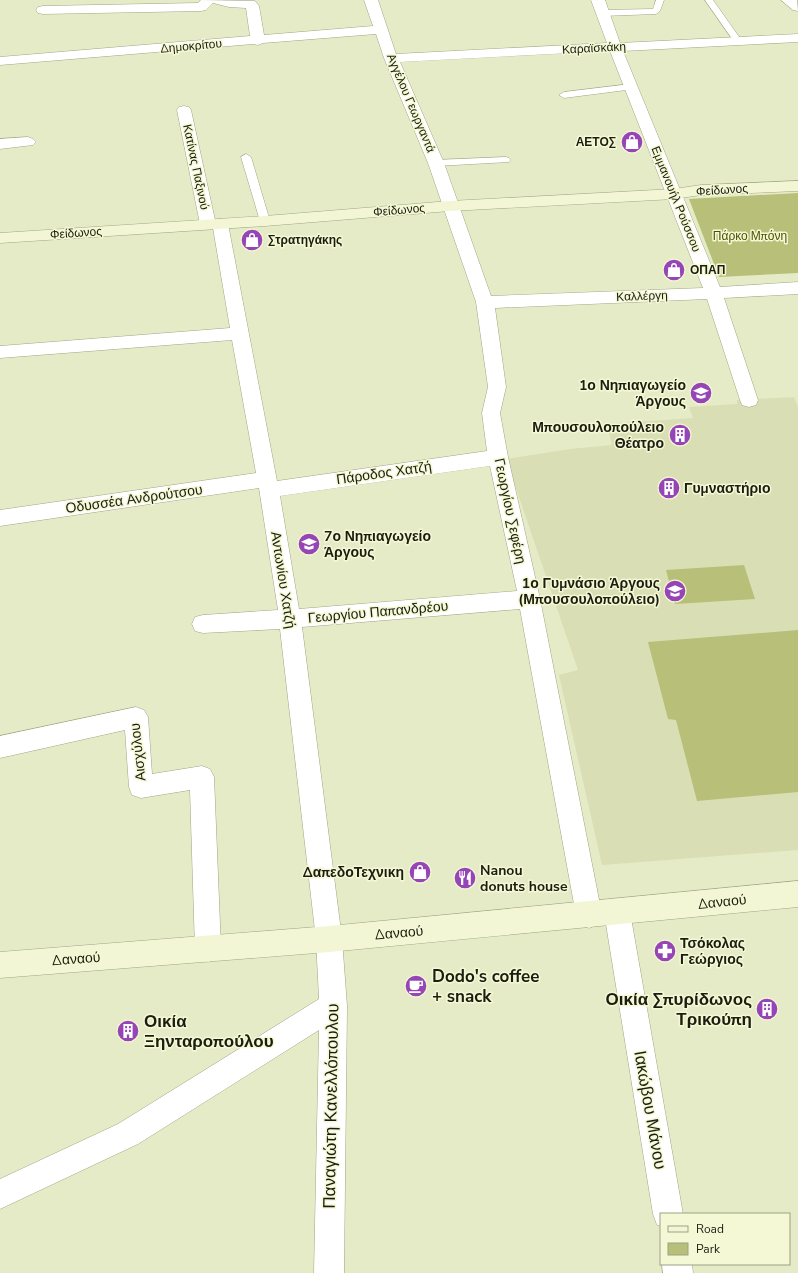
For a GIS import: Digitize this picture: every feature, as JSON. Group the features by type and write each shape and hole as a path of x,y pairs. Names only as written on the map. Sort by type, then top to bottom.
{"main road":[{"name":"Φείδωνος","path":"0,238 265,221 450,206 674,194 701,190 798,186"},
{"name":"Δαναού","path":"0,965 329,939 798,894"}],"street":[{"path":"43,10 202,7 209,0"},
{"path":"217,0 229,3 250,4 252,6 258,41"},
{"name":"Αγγέλου Γεωργαντά","path":"371,0 391,58 436,163 450,206"},
{"path":"788,0 798,8"},
{"name":"Εμμανουήλ Ρούσσου","path":"600,6 714,293 749,400"},
{"name":"Δημοκρίτου","path":"0,61 258,41 382,29"},
{"name":"Καραϊσκάκη","path":"391,58 798,38"},
{"name":"Κατίνας Παξινού","path":"184,110 214,224"},
{"path":"0,144 28,142"},
{"name":"Γεωργίου Σεφέρη","path":"450,206 485,302 497,387 491,413 498,457 529,599 589,915"},
{"name":"Αντωνίου Χατζή","path":"214,224 240,333 268,485 290,619 329,939"},
{"name":"Καλλέργη","path":"485,302 714,293 798,288"},
{"path":"0,352 240,333"},
{"name":"Πάροδος Χατζή","path":"268,485 498,457"},
{"name":"Οδυσσέα Ανδρούτσου","path":"0,518 268,485"},
{"name":"Γεωργίου Παπανδρέου","path":"203,624 290,619 529,599"},
{"name":"Αισχύλου","path":"0,747 136,717 141,787 202,777 208,949"},
{"name":"Ιακώβου Μάνου","path":"617,912 668,1213"},
{"name":"Παναγιώτη Κανελλόπουλου","path":"329,939 333,1006 329,1273"},
{"path":"0,1194 128,1134 333,1006"}],"lane":[{"path":"600,6 656,10 660,0"},
{"path":"709,0 738,41"},
{"path":"564,95 631,87"},
{"path":"246,157 265,221"},
{"path":"436,163 506,160"}],"shaded area":[{"name":"1ο Γυμνάσιο Άργους (Μπουσουλοπούλειο)","path":"794,397 798,407 798,850 602,865 559,675 578,670 506,459 570,449 612,445 607,424 693,418 689,407 737,404 737,400"}],"green space":[{"name":"Πάρκο Μπόνη","path":"798,193 798,273 719,277 689,199"},
{"path":"744,565 755,599 675,604 666,570"},
{"path":"798,630 798,792 697,801 676,720 668,719 648,642"}],"place":[{"name":"ΑΕΤΟΣ","path":"632,142"},
{"name":"Στρατηγάκης","path":"252,240"},
{"name":"ΟΠΑΠ","path":"674,270"},
{"name":"1ο Νηπιαγωγείο Άργους","path":"701,393"},
{"name":"Μπουσουλοπούλειο Θέατρο","path":"680,435"},
{"name":"Γυμναστήριο","path":"669,488"},
{"name":"7ο Νηπιαγωγείο Άργους","path":"309,544"},
{"name":"1ο Γυμνάσιο Άργους (Μπουσουλοπούλειο)","path":"675,591"},
{"name":"ΔαπεδοΤεχνικη","path":"420,872"},
{"name":"Nanou donuts house","path":"465,878"},
{"name":"Τσόκολας Γεώργιος","path":"665,951"},
{"name":"Dodo's coffee + snack","path":"416,986"},
{"name":"Οικία Σπυρίδωνος Τρικούπη","path":"767,1009"},
{"name":"Οικία Ξηνταροπούλου","path":"128,1031"}]}
